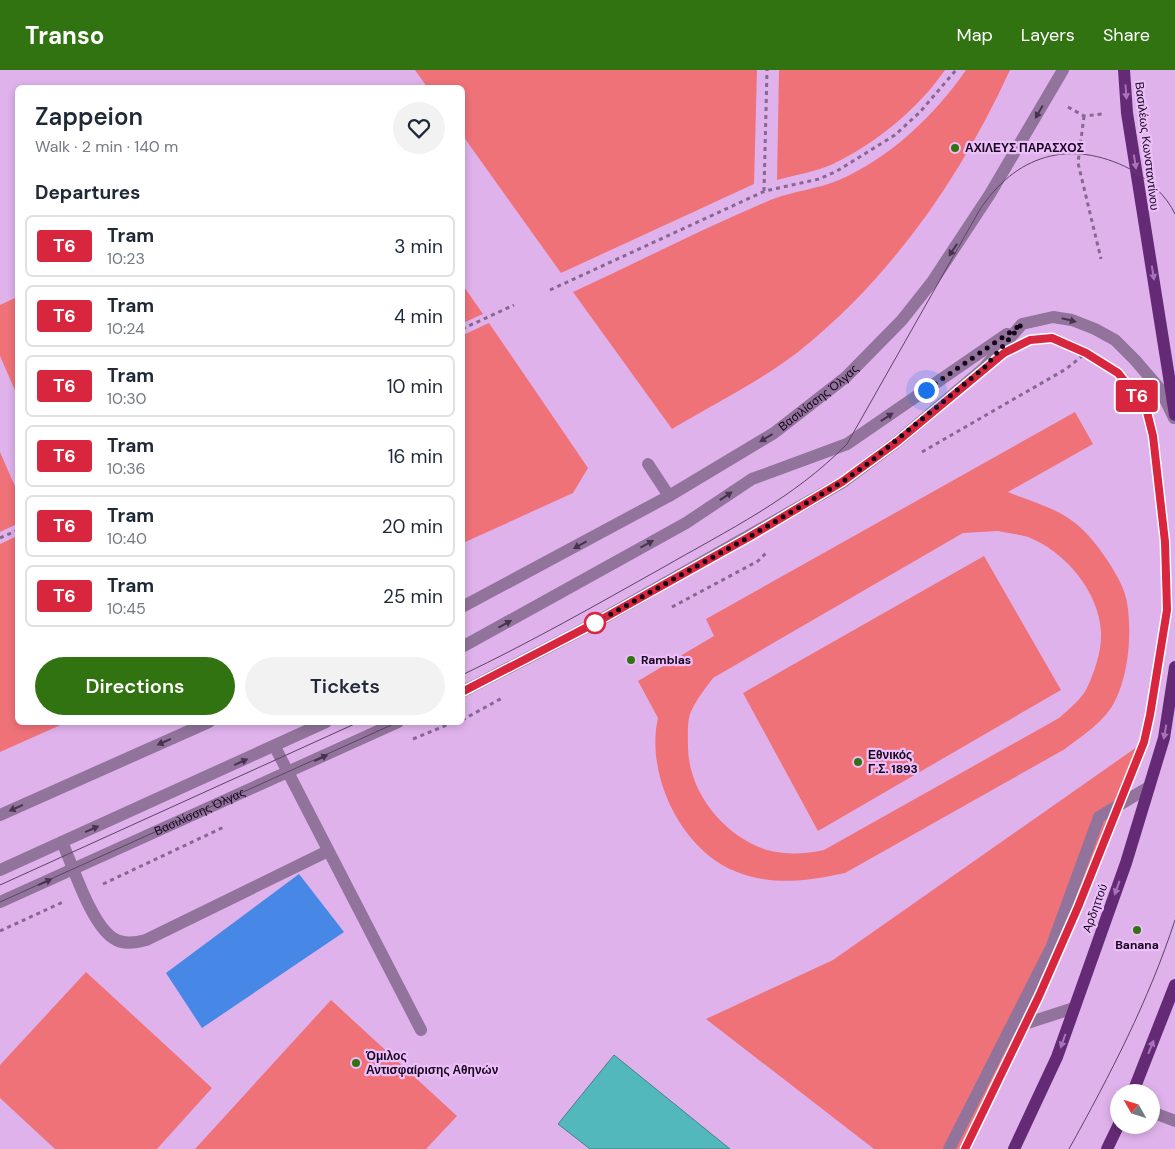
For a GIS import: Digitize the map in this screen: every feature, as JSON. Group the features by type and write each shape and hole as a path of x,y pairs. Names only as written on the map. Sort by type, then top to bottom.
{"main road":[{"name":"Βασιλέως Κωνσταντίνου","path":"1124,70 1127,113 1175,415"},
{"name":"Αρδηττού","path":"1014,1149 1057,1057 1126,863 1164,738 1175,667"},
{"path":"1136,1084 1175,985"},
{"path":"1107,1149 1114,1134"}],"street":[{"name":"Βασιλίσσης Όλγας","path":"465,605 669,496 774,433 846,377 902,320 932,282 990,194 1064,70"},
{"path":"465,645 686,523 752,479 847,444 1022,324 1053,317 1072,320 1095,329 1115,340 1136,360 1160,389 1175,420"},
{"path":"465,690 595,623 749,537 842,482 898,441 984,368 1022,324"},
{"path":"648,464 669,496"},
{"path":"0,815 202,725"},
{"path":"0,870 275,747 320,725"},
{"name":"Βασιλίσσης Όλγας","path":"0,902 288,774 392,725"},
{"path":"275,747 421,1030"},
{"path":"949,1149 1051,948 1099,817 1149,787"},
{"path":"62,842 73,870 105,932 114,939 136,943 146,940 328,851"},
{"path":"1012,1028 1074,1008"},
{"path":"1160,1115 1175,1121"}],"path":[{"path":"764,192 767,70"},
{"path":"550,290 764,192 820,179 865,156 895,135 920,112 956,70"},
{"path":"1068,106 1084,116 1102,114"},
{"path":"1084,116 1078,163 1101,259"},
{"path":"465,328 514,305"},
{"path":"0,538 15,531"}],"shaded area":[{"path":"415,70 757,70 754,184 561,273 465,139 465,85 426,85"},
{"path":"779,70 945,70 909,112 880,136 849,156 826,167 777,180"},
{"path":"966,70 1010,70 991,110 946,187 893,258 832,323 798,352 752,383 672,429 573,292 773,199 831,183 858,171 910,134 954,87"},
{"path":"465,288 483,314 465,322"},
{"path":"15,298 15,390 0,356 0,305"},
{"path":"489,323 588,468 573,493 465,542 465,334"},
{"path":"1075,412 1093,444 1008,492 1056,511 1074,522 1095,544 1121,584 1127,602 1129,639 1124,676 1112,707 1094,727 1065,749 845,873 804,880 777,881 737,872 717,862 699,847 684,829 672,808 663,786 657,763 655,740 658,718 638,681 714,636 706,619","holes":["998,531 1028,537 1042,543 1055,552 1078,575 1094,602 1099,617 1100,647 1089,684 1077,701 1059,718 824,850 796,853 781,853 767,850 751,843 723,823 702,796 690,765 688,748 690,714 697,700 713,678 963,533"]},
{"path":"0,452 15,486 15,525 0,532"},
{"path":"15,537 15,725 61,725 0,752 0,544"},
{"name":"Εθνικός Γ.Σ. 1893","path":"984,556 1061,690 818,831 743,693"},
{"path":"1144,742 1082,895 963,1149 874,1149 706,1019 833,960"},
{"path":"86,972 212,1088 157,1149 55,1149 0,1098 0,1065"},
{"path":"331,1000 457,1116 426,1149 195,1149"},
{"path":"614,1055 730,1149 590,1149 558,1124"}],"building":[{"path":"299,874 344,932 202,1028 166,973"}],"tram line":[{"path":"465,674 563,623 735,527 782,497 826,464 847,444 979,211 993,192 1009,176 1027,165 1046,157 1065,154 1086,155 1108,160 1130,169 1144,178 1162,194 1175,214"},
{"path":"465,690 595,623 843,482 898,441 1004,353 1030,340 1052,338 1086,353 1118,373 1146,408 1153,436 1165,542 1167,610 1150,715 1144,742 1079,907 1039,996 965,1149"},
{"name":"Τ6","path":"465,691 533,657 595,623 749,537 842,482 898,441 984,368 1004,353 1030,340 1052,338 1068,344 1118,373 1132,388 1146,408 1153,436 1165,542 1167,610 1150,715 1144,742 1078,907 1039,996 965,1149"},
{"path":"0,885 352,725"},
{"path":"0,902 391,725"},
{"path":"1069,1149 1128,1037 1165,950 1175,920"}],"place":[{"name":"ΑΧΙΛΕΥΣ ΠΑΡΑΣΧΟΣ","path":"955,148"},
{"name":"Ramblas","path":"631,660"},
{"name":"Εθνικός Γ.Σ. 1893","path":"858,762"},
{"name":"Banana","path":"1137,930"},
{"name":"Όμιλος Αντισφαίρισης Αθηνών","path":"356,1063"}],"route":[{"path":"595,623 749,537 842,482 898,441 984,368 1022,324 926,390"}]}
